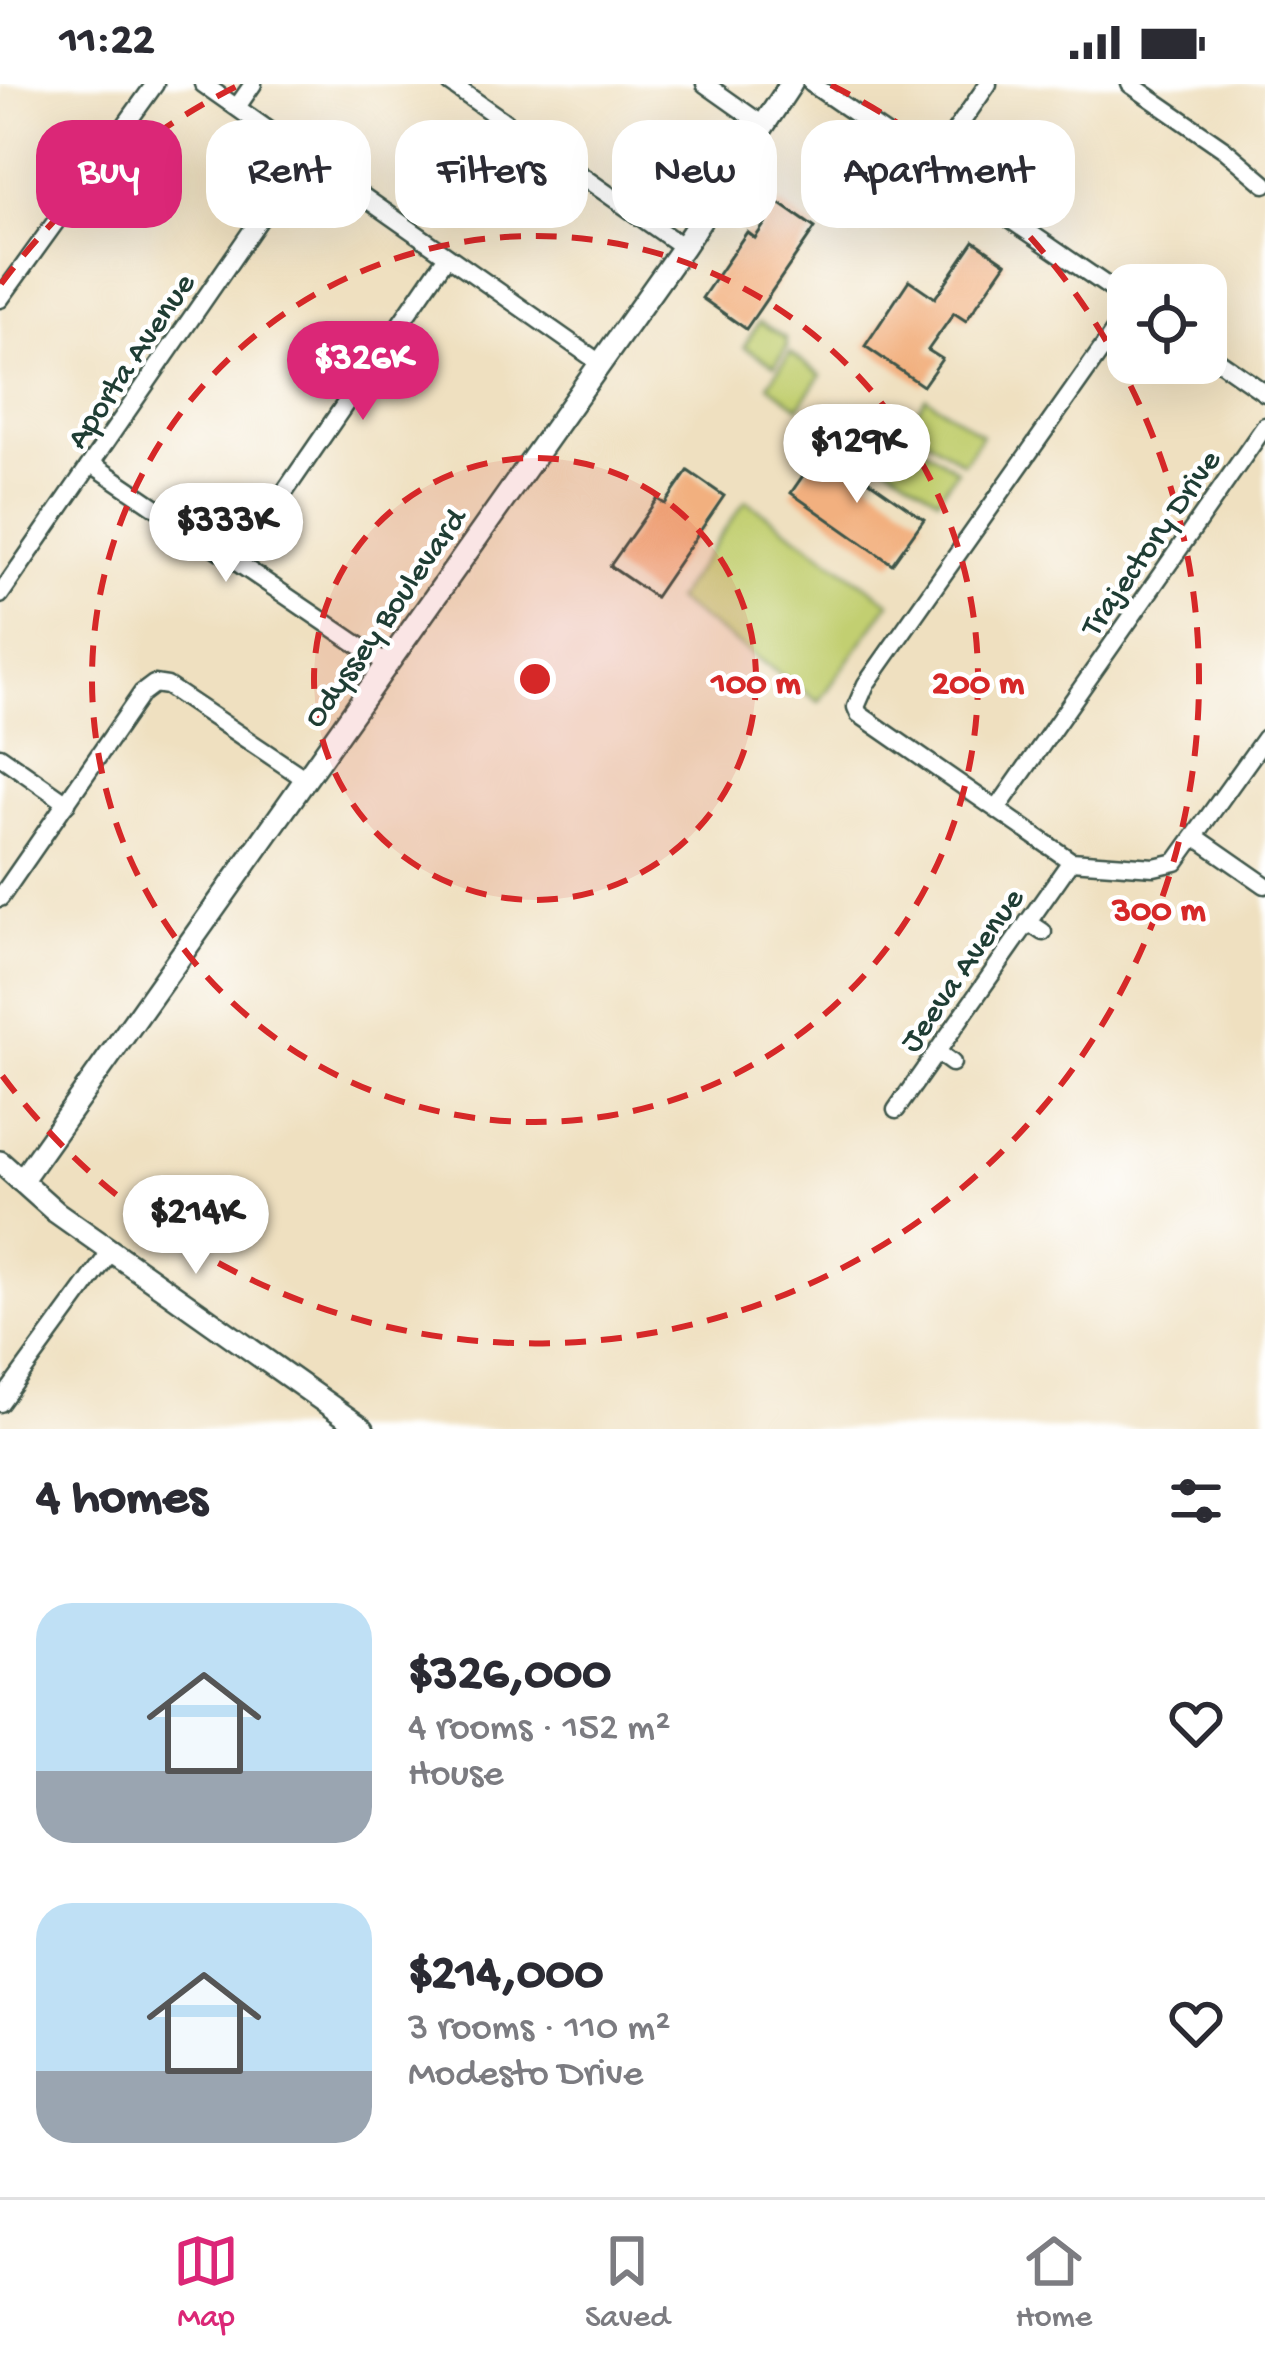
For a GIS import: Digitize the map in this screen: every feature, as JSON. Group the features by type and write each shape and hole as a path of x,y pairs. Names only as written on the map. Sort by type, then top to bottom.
{"street":[{"path":"0,299 155,84"},
{"path":"203,84 255,120"},
{"path":"237,107 253,84"},
{"path":"451,84 682,247"},
{"path":"705,84 757,120"},
{"name":"Odyssey Boulevard","path":"766,120 791,84"},
{"path":"812,84 864,120"},
{"path":"963,120 988,84"},
{"path":"1130,84 1264,179"},
{"path":"371,202 600,363"},
{"name":"Aporta Avenue","path":"0,595 254,228"},
{"name":"Odyssey Boulevard","path":"21,1181 695,228"},
{"path":"1023,228 1107,285"},
{"path":"237,561 447,256"},
{"path":"1107,342 857,699 859,714 1071,861 1165,866 1176,862 1265,738"},
{"path":"1227,367 1265,393"},
{"name":"Trajectory Drive","path":"997,809 1265,426"},
{"path":"92,464 388,664"},
{"path":"0,898 142,693 154,684 167,686 307,780"},
{"path":"0,756 68,803"},
{"path":"1196,837 1265,885"},
{"name":"Jeeva Avenue","path":"896,1110 945,1057 1036,927 1071,861"},
{"path":"0,1162 56,1212 362,1429"},
{"path":"3,1394 111,1251"}],"green space":[{"path":"759,322 786,338 787,347 775,365 744,347"},
{"path":"790,353 821,375 799,407 768,385"},
{"path":"926,397 982,435 963,463 907,425"},
{"path":"902,433 957,470 938,498 883,461"},
{"path":"746,500 890,602 819,702 675,600"}],"building":[{"path":"777,206 801,218 801,228 815,228 746,329 702,298 747,232 755,238 762,228 777,228"},
{"path":"974,241 1006,263 966,321 954,313 928,350 942,359 923,386 865,346 909,280 935,298"},
{"path":"822,448 924,519 892,564 791,493"},
{"path":"688,471 724,496 655,597 610,566 657,499 665,504"}]}
